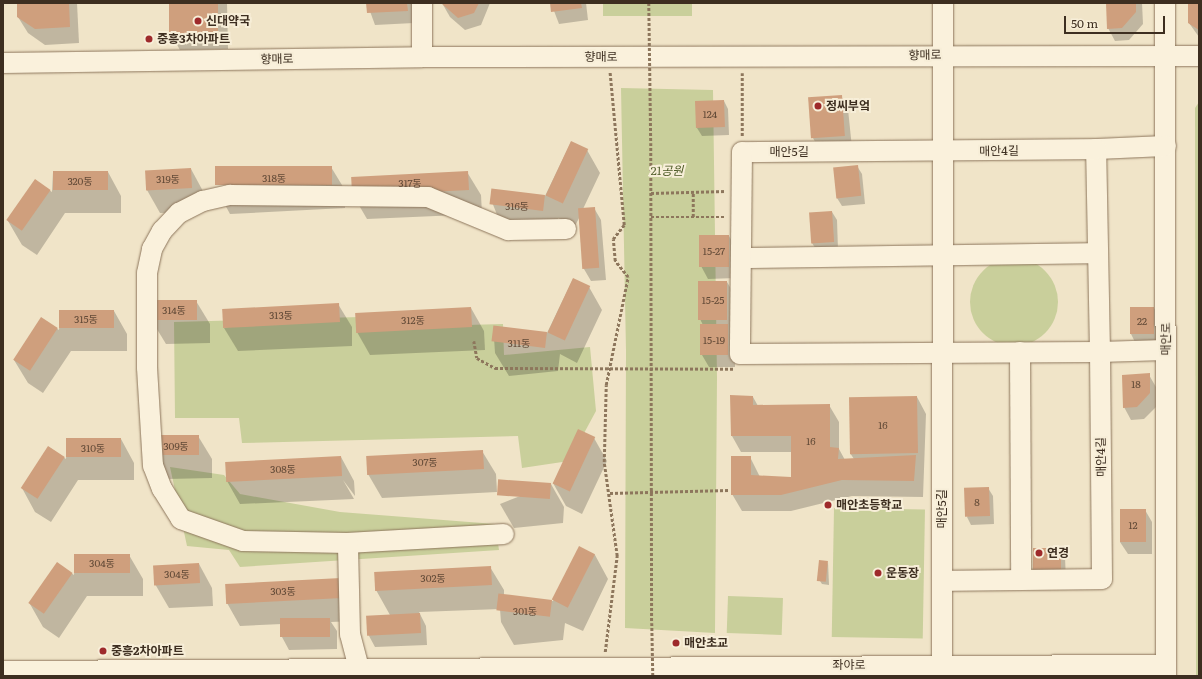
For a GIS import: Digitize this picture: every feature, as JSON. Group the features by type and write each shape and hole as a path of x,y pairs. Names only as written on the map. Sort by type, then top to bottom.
{"street":[{"path":"422,3 422,57"},
{"name":"매안5길","path":"942,3 942,670"},
{"name":"매안로","path":"1165,3 1166,670"},
{"name":"향매로","path":"3,63 422,57 742,57 942,55 1199,56"},
{"path":"1096,149 1166,146"},
{"name":"매안4길","path":"942,152 1096,149 1102,579 942,581"},
{"path":"742,152 740,354 1100,352 1165,350"},
{"name":"매안5길","path":"742,152 942,152"},
{"path":"504,534 348,543 243,541 198,527 181,519 173,510 153,466 147,367 147,273 152,249 162,231 179,213 203,201 230,195 268,194 428,197 508,230 566,229"},
{"path":"742,258 1098,253"},
{"path":"1020,352 1021,580"},
{"path":"348,543 350,634 359,674"},
{"name":"좌야로","path":"3,671 359,674 603,667 1166,670"}],"path":[{"path":"649,3 653,676"},
{"path":"603,667 617,556 610,493 604,462 606,385 628,277 615,261 613,239 624,225 607,57"},
{"path":"742,57 742,152"},
{"path":"651,193 742,190"},
{"path":"693,192 693,217"},
{"path":"651,217 742,217"},
{"path":"610,493 729,490"}],"green space":[{"path":"603,3 692,3 692,16 603,16"},
{"name":"21공원","path":"621,88 713,90 717,378 715,633 625,628 626,351"},
{"path":"1199,102 1199,676 1196,676 1195,108"},
{"path":"1005,258 1023,258 1039,265 1051,277 1058,293 1058,311 1051,327 1039,339 1023,346 1005,346 989,339 977,327 970,311 970,293 977,277 989,265"},
{"path":"361,317 359,328 503,324 504,355 590,347 596,411 569,461 522,468 518,436 242,443 239,418 175,418 174,322"},
{"path":"170,467 224,475 240,494 340,512 495,524 499,550 240,567 229,550 187,546"},
{"name":"운동장","path":"834,508 925,510 923,639 832,637"},
{"path":"728,596 783,598 782,635 727,633"}],"building":[{"path":"17,3 69,3 70,27 35,29 17,17"},
{"path":"169,3 218,3 218,35 169,35"},
{"path":"366,3 407,3 408,11 367,13"},
{"path":"441,3 479,3 474,13 458,18"},
{"path":"550,3 581,3 582,8 551,12"},
{"path":"1106,3 1136,3 1136,12 1122,28 1107,29"},
{"path":"1188,3 1199,3 1199,30 1188,23"},
{"path":"842,95 845,136 811,138 808,97"},
{"path":"724,100 725,127 696,128 695,101"},
{"path":"571,141 588,149 563,203 546,195"},
{"path":"858,165 861,196 836,198 833,168"},
{"path":"215,166 332,166 332,185 215,185"},
{"path":"191,168 192,188 146,190 145,170"},
{"path":"53,171 108,171 108,190 53,190"},
{"path":"468,171 469,190 352,196 351,177"},
{"path":"35,179 51,190 22,231 6,220"},
{"path":"491,188 545,195 543,211 489,204"},
{"path":"595,207 599,268 582,269 578,208"},
{"path":"832,211 834,242 811,244 809,213"},
{"path":"699,235 729,235 729,267 699,267"},
{"path":"573,278 590,286 565,340 548,332"},
{"path":"698,281 727,281 727,320 698,320"},
{"path":"151,300 197,300 197,320 151,320"},
{"path":"339,303 340,322 223,328 222,309"},
{"path":"471,307 472,327 356,333 355,313"},
{"path":"1130,307 1154,307 1154,334 1130,334"},
{"path":"59,310 114,310 114,328 59,328"},
{"path":"41,317 58,328 30,371 13,360"},
{"path":"700,324 728,324 728,355 700,355"},
{"path":"493,325 547,332 545,348 491,341"},
{"path":"1150,373 1150,393 1137,407 1123,408 1122,375"},
{"path":"730,395 753,396 753,405 830,404 830,447 839,448 838,459 916,455 914,481 842,480 781,495 731,495 731,456 751,456 751,475 791,477 791,436 731,436"},
{"path":"917,396 918,453 850,454 849,397"},
{"path":"578,429 595,437 570,491 553,483"},
{"path":"153,435 199,435 199,455 153,455"},
{"path":"66,438 121,438 121,457 66,457"},
{"path":"48,446 65,457 38,499 21,488"},
{"path":"483,450 484,469 367,475 366,456"},
{"path":"341,456 342,476 226,482 225,462"},
{"path":"498,479 551,483 550,499 497,495"},
{"path":"989,487 990,516 965,517 964,488"},
{"path":"1120,509 1146,509 1146,542 1120,542"},
{"path":"579,546 595,554 568,608 552,599"},
{"path":"1033,548 1061,548 1061,573 1033,573"},
{"path":"74,554 130,554 130,573 74,573"},
{"path":"819,560 828,561 826,582 817,581"},
{"path":"57,562 73,573 44,614 28,603"},
{"path":"199,563 200,583 154,585 153,565"},
{"path":"491,566 492,585 375,591 374,572"},
{"path":"341,578 342,598 226,604 225,584"},
{"path":"498,593 552,600 550,617 496,610"},
{"path":"420,613 421,633 367,636 366,616"},
{"path":"280,618 330,618 330,637 280,637"}],"place":[{"name":"신대약국","path":"198,21"},
{"name":"중흥3차아파트","path":"149,39"},
{"name":"정씨부엌","path":"818,106"},
{"name":"매안초등학교","path":"828,505"},
{"name":"연경","path":"1039,553"},
{"name":"운동장","path":"878,573"},
{"name":"매안초교","path":"676,643"},
{"name":"중흥2차아파트","path":"103,651"}]}
